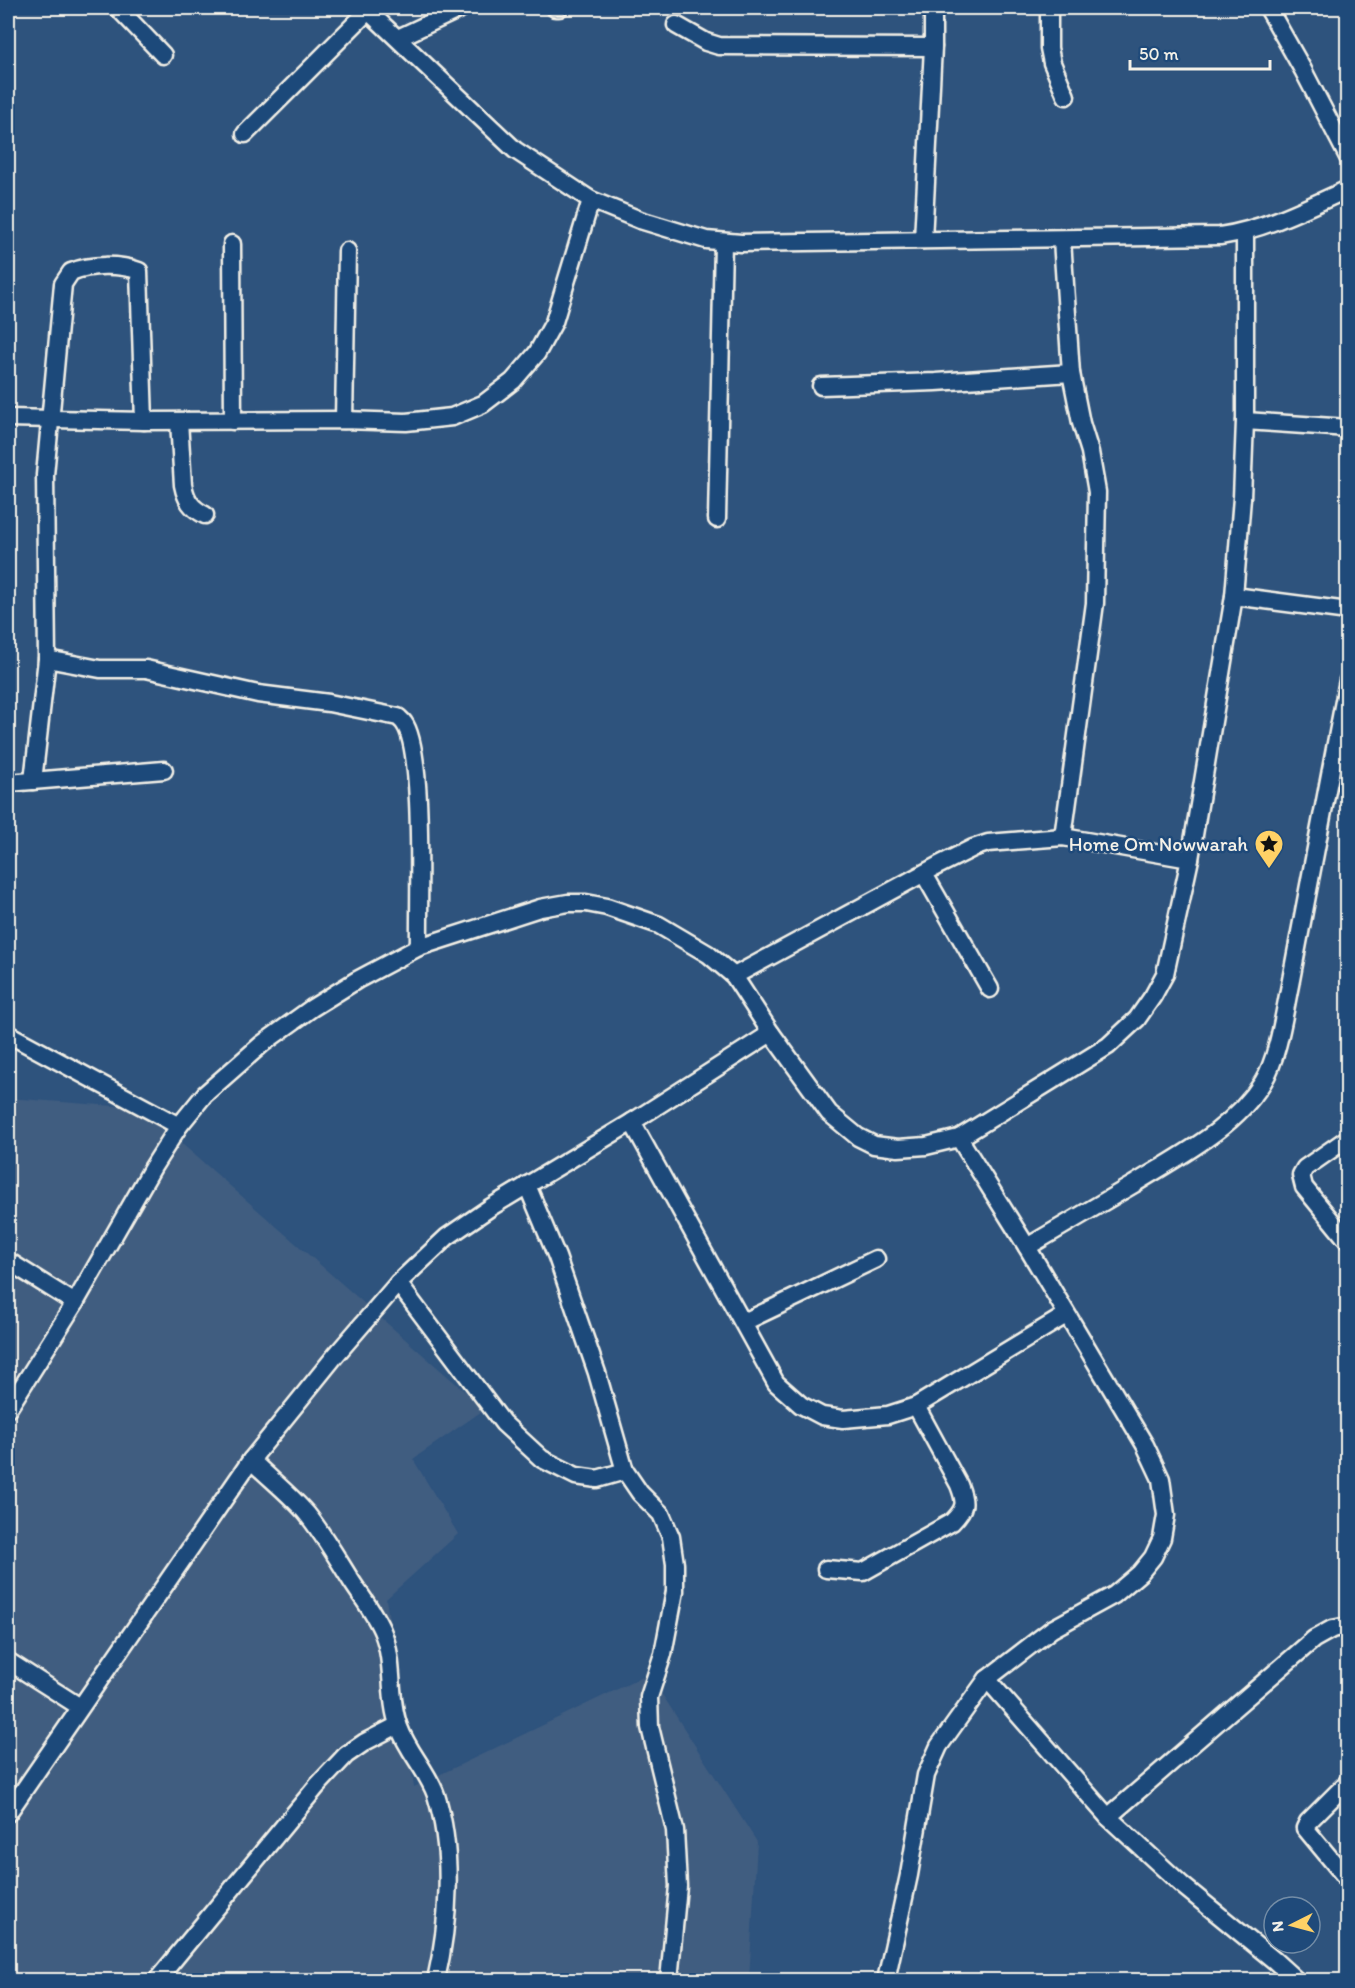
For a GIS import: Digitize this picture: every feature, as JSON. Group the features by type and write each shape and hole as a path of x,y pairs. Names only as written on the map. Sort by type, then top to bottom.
{"street":[{"path":"118,8 163,55"},
{"path":"398,38 462,8"},
{"path":"923,240 933,8"},
{"path":"1049,8 1049,48 1052,63 1066,96"},
{"path":"1268,8 1303,70 1347,157"},
{"path":"245,134 366,9 515,150 591,200 640,220 705,240 723,243 1220,237 1271,223 1347,189"},
{"path":"675,25 706,42 719,46 933,47"},
{"path":"8,418 406,422 452,417 483,404 513,381 537,353 554,322 591,200"},
{"path":"8,1409 75,1303 153,1167 179,1126 205,1094 262,1044 312,1008 357,980 419,947 540,908 568,903 586,903 634,915 659,925 708,954 734,976 771,1033 829,1113 858,1137 874,1145 898,1148 926,1146 959,1138 1108,1046 1137,1019 1165,974 1190,859 1234,596 1242,498 1245,421 1245,232"},
{"path":"1062,240 1071,373 1097,492 1095,603 1063,837"},
{"path":"717,519 723,243"},
{"path":"232,244 233,421"},
{"path":"344,420 347,251"},
{"path":"33,781 47,659 45,475 63,284 71,272 76,269 111,267 137,270 140,273 144,421"},
{"path":"821,386 936,382 1071,373"},
{"path":"179,421 185,494 195,510 205,515"},
{"path":"1245,421 1347,428"},
{"path":"1234,596 1347,611"},
{"path":"47,659 100,669 146,669 258,694 329,703 398,717 405,724 410,737 418,791 419,947"},
{"path":"1027,1247 1176,1158 1223,1126 1251,1098 1263,1081 1271,1064 1281,1029 1347,680"},
{"path":"8,783 164,770"},
{"path":"734,976 973,848 988,843 1063,837 1190,859"},
{"path":"924,874 990,989"},
{"path":"8,1814 251,1460 335,1356 398,1283 447,1237 526,1185 632,1122 771,1033"},
{"path":"8,1034 179,1126"},
{"path":"632,1122 776,1383 801,1405 822,1416 843,1419 888,1415 916,1406 1066,1315"},
{"path":"886,1980 909,1875 926,1775 939,1746 987,1679 1052,1629 1114,1595 1140,1573 1154,1557 1162,1538 1166,1515 1161,1479 1145,1445 959,1138"},
{"path":"1347,1138 1305,1168 1301,1175 1304,1187 1347,1241"},
{"path":"526,1185 557,1257 597,1373 625,1471 640,1493 661,1514 671,1537 675,1564 675,1591 663,1654 649,1697 650,1727 675,1830 678,1886 669,1980"},
{"path":"744,1322 876,1259"},
{"path":"8,1261 75,1303"},
{"path":"398,1283 503,1423 542,1459 576,1476 597,1479 625,1471"},
{"path":"826,1569 863,1572 952,1522 963,1511 964,1498 959,1485 916,1406"},
{"path":"251,1460 307,1514 383,1633 391,1665 398,1725 405,1743 424,1770 435,1794 444,1838 447,1888 444,1937 436,1980"},
{"path":"1108,1817 1314,1639 1332,1629 1347,1626"},
{"path":"8,1661 80,1707"},
{"path":"987,1679 1108,1817 1182,1885 1296,1980"},
{"path":"157,1980 317,1786 346,1755 398,1725"},
{"path":"1347,1782 1308,1822 1305,1828 1347,1880"}],"shaded area":[{"path":"8,1098 141,1108 485,1409 413,1459 458,1534 386,1599 414,1787 649,1674 757,1842 749,1980 8,1980"}],"place":[{"name":"Home Om Nowwarah","path":"1269,870"}]}
